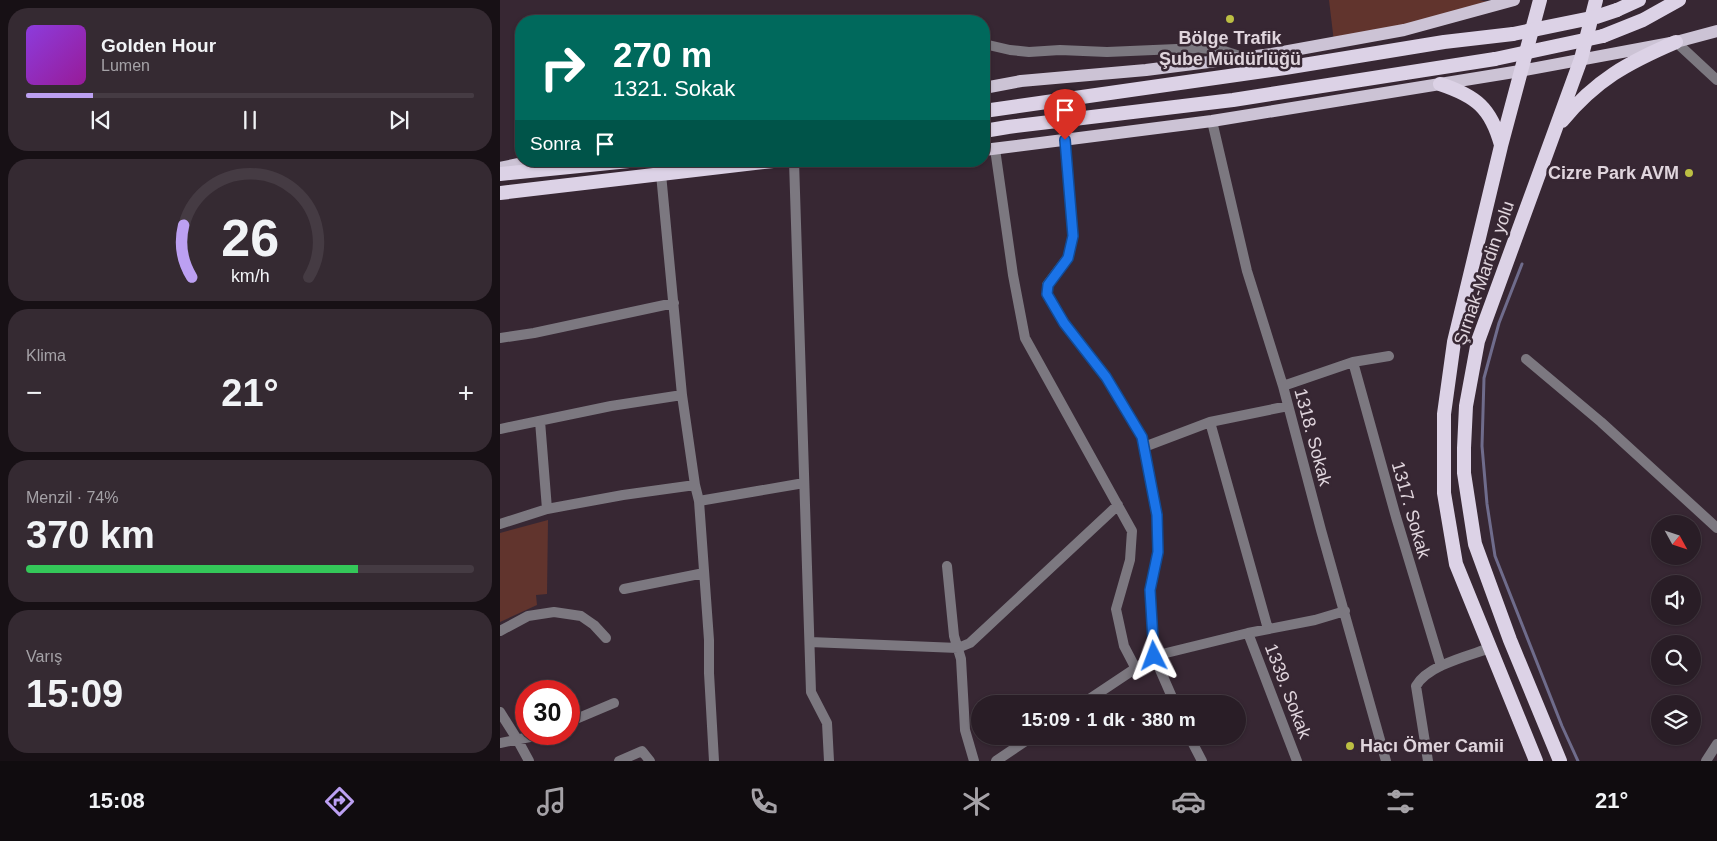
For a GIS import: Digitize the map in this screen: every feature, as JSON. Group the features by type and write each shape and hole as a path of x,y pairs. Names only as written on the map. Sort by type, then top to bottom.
{"highway":[{"name":"Şırnak-Mardin yolu","path":"1536,761 1456,564 1444,494 1444,414 1454,342 1501,146 1540,0"},
{"name":"Şırnak-Mardin yolu","path":"1560,761 1510,640 1475,544 1464,472 1466,406 1478,341 1581,59 1596,0"},
{"path":"990,110 1284,68 1444,42 1513,34 1596,17 1639,0"},
{"path":"990,131 1233,100 1495,59 1603,36 1643,20 1679,0"},
{"path":"1555,130 1576,104 1606,78 1645,55 1676,42"},
{"path":"1440,84 1461,91 1483,108 1496,127 1501,146"},
{"path":"500,174 569,167"},
{"path":"500,193 721,167"}],"main road":[{"path":"990,87 1021,81 1146,70 1243,57 1404,30 1514,0"},
{"path":"990,149 1212,122 1520,71 1676,42 1717,31"},
{"path":"500,168 515,165"}],"street":[{"path":"1676,42 1717,80"},
{"path":"990,45 1029,52 1060,50 1107,52 1200,48 1221,50 1243,57"},
{"name":"1318. Sokak","path":"1212,122 1247,271 1283,386 1386,761"},
{"path":"1065,140 1073,236 1068,258 1048,285 1047,294 1064,323 1106,377 1142,437 1157,515 1158,552 1150,590 1154,656 1171,695"},
{"path":"990,154 1025,338 1132,530 1130,560 1116,609 1124,646 1136,669"},
{"path":"794,167 811,692 827,723 829,761"},
{"path":"661,174 682,395 695,485 700,501 709,640 714,761"},
{"path":"500,338 534,333 674,303"},
{"path":"1283,386 1353,362 1389,356"},
{"path":"1526,359 1600,422 1717,528"},
{"name":"1317. Sokak","path":"1353,362 1396,517 1441,666"},
{"path":"500,430 611,406 682,395"},
{"path":"1144,447 1210,422 1288,406"},
{"path":"540,421 547,509"},
{"path":"1210,422 1268,629"},
{"path":"700,501 804,483"},
{"path":"500,524 547,509 623,494 695,485"},
{"path":"810,642 958,648 970,643 1118,505"},
{"path":"947,566 954,636 961,659 965,730 974,761"},
{"path":"624,589 704,573"},
{"path":"1096,695 1154,656 1248,633 1315,620 1345,611"},
{"path":"500,630 528,616 554,612 580,616 594,625 606,638"},
{"name":"1339. Sokak","path":"1248,633 1297,761"},
{"path":"1428,761 1416,686 1421,677 1441,666 1490,648"},
{"path":"580,717 614,703"},
{"path":"500,712 515,736"},
{"path":"500,742 515,739"},
{"path":"1706,761 1717,744"},
{"path":"520,745 529,761"},
{"path":"996,761 1020,745"},
{"path":"1194,745 1202,761"},
{"path":"619,761 642,751 650,761"}],"shaded area":[{"path":"1329,0 1479,0 1498,4 1334,42"},
{"path":"548,520 547,594 536,595 537,605 500,622 500,533"}],"waterway":[{"path":"1522,264 1499,323 1484,378 1482,446 1487,504 1495,556 1562,726 1578,761"}],"place":[{"name":"Bölge Trafik Şube Müdürlüğü","path":"1230,19"},
{"name":"Cizre Park AVM","path":"1689,173"},
{"name":"Hacı Ömer Camii","path":"1350,746"}],"route":[{"path":"1065,140 1073,236 1068,258 1048,285 1047,294 1064,323 1106,377 1142,437 1157,515 1158,552 1150,590 1154,656"}]}
